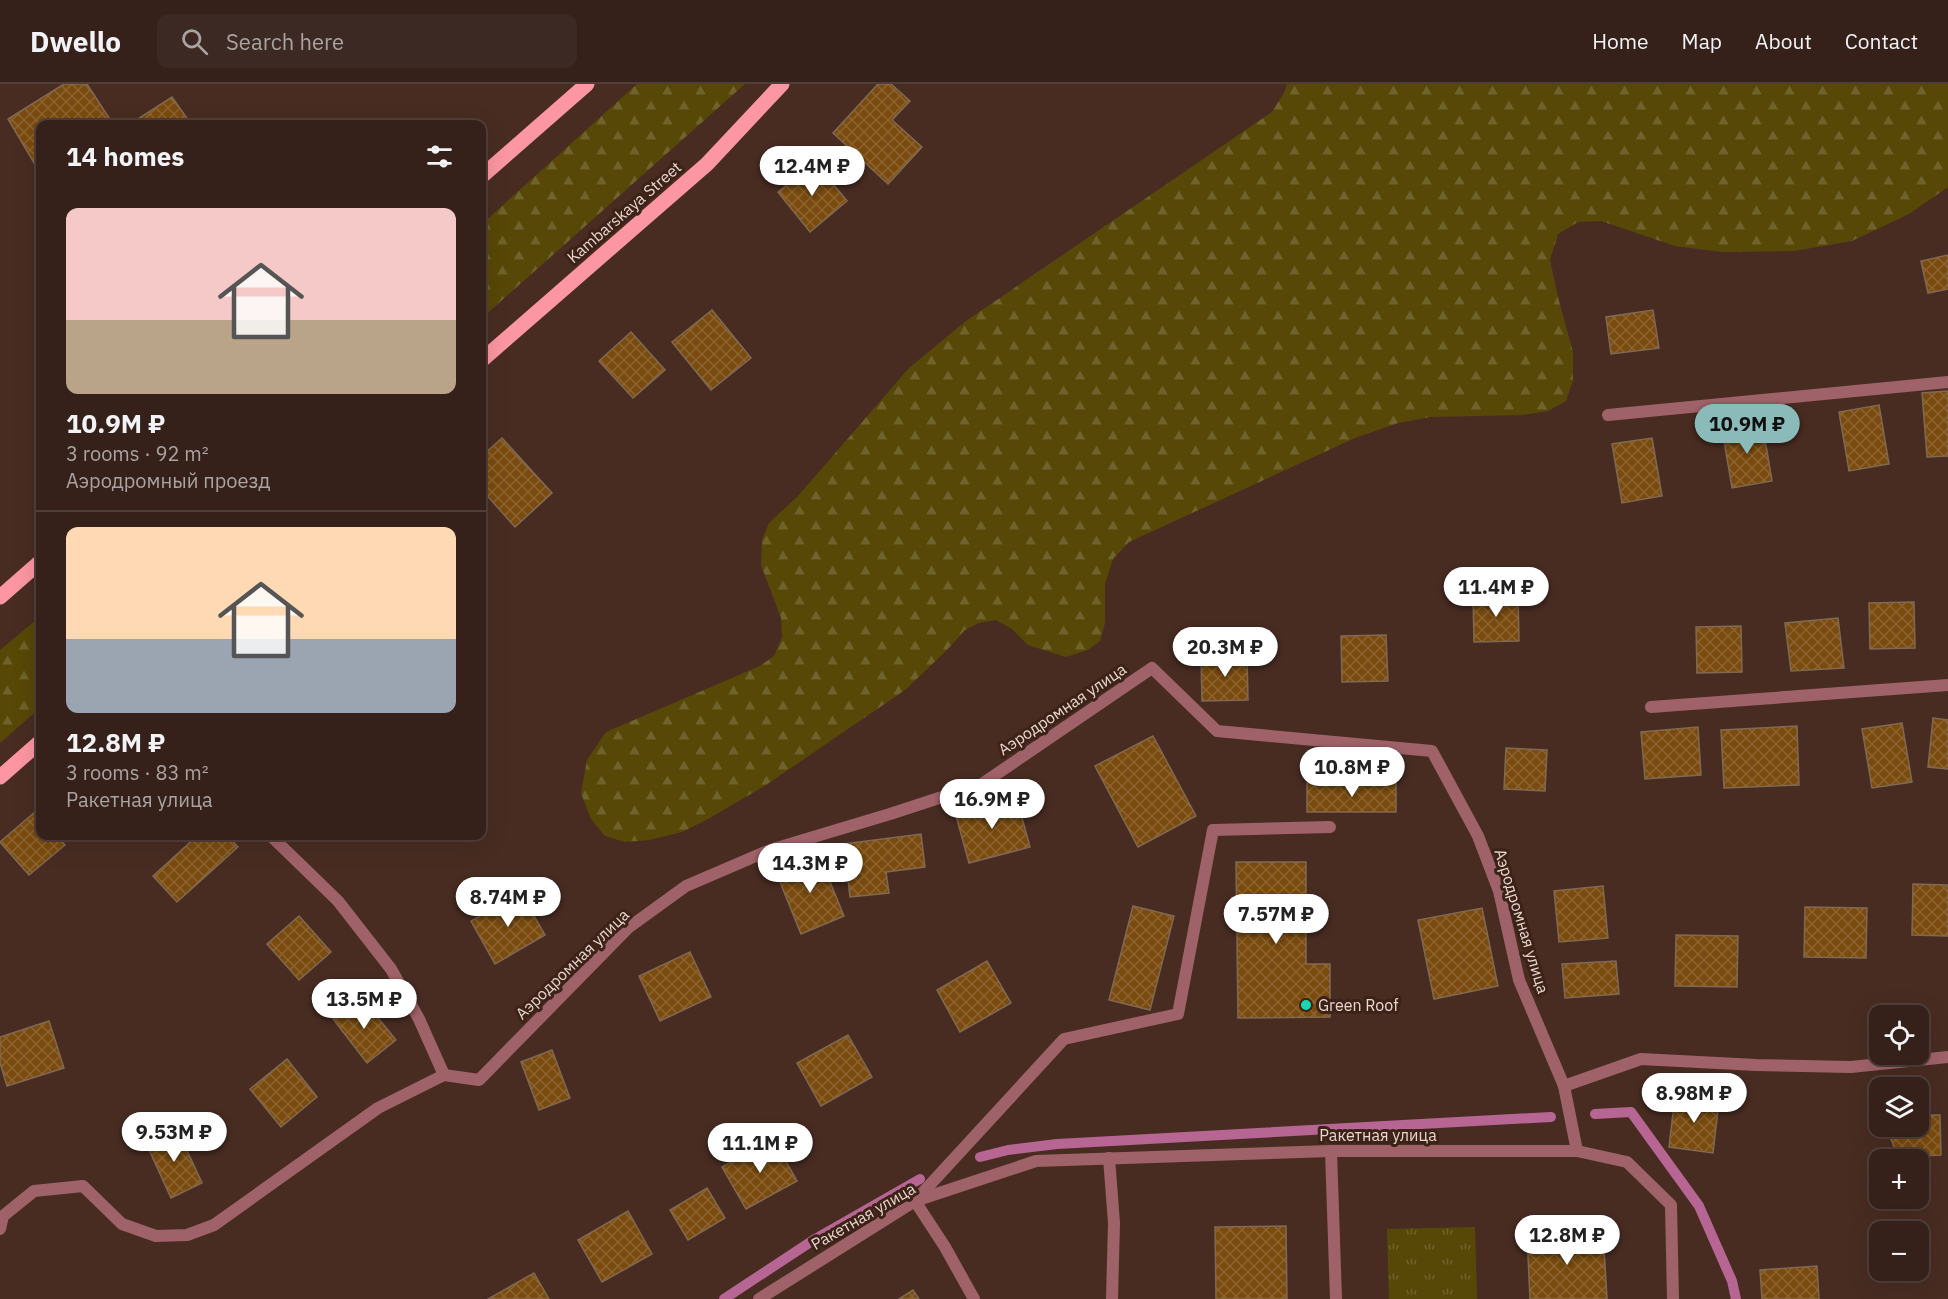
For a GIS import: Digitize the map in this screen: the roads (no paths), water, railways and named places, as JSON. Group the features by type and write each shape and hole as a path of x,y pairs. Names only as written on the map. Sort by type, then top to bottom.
{"main road":[{"path":"486,172 587,84"},
{"name":"Kambarskaya Street","path":"486,357 707,164 782,84"},
{"path":"0,597 36,566"},
{"path":"0,777 36,746"}],"street":[{"path":"1608,415 1948,381"},
{"name":"Аэродромная улица","path":"444,1075 478,1080 628,928 686,886 770,850 982,784 1152,669 1217,731 1432,752 1478,836 1499,891 1519,980 1564,1086"},
{"path":"1651,707 1948,685"},
{"path":"974,1299 945,1247 915,1202 1064,1039 1178,1014 1213,830 1330,827"},
{"path":"0,1229 3,1216 34,1191 83,1186 122,1224 156,1236 187,1235 214,1226 378,1108 444,1075 419,1019 391,969 338,901 275,840"},
{"path":"1577,1151 1564,1086 1641,1059 1851,1067 1948,1057"},
{"path":"1331,1151 1336,1299"},
{"name":"Ракетная улица","path":"759,1299 915,1202 1036,1161 1331,1151 1577,1151 1627,1162 1671,1205 1673,1299"},
{"path":"1109,1158 1114,1223 1112,1299"}],"waterway":[{"path":"1595,1114 1631,1112 1699,1206 1732,1281 1736,1299"},
{"path":"980,1157 1008,1150 1057,1144 1551,1117"},
{"path":"724,1299 815,1239 920,1179"}],"place":[{"name":"Green Roof","path":"1306,1005"}]}
